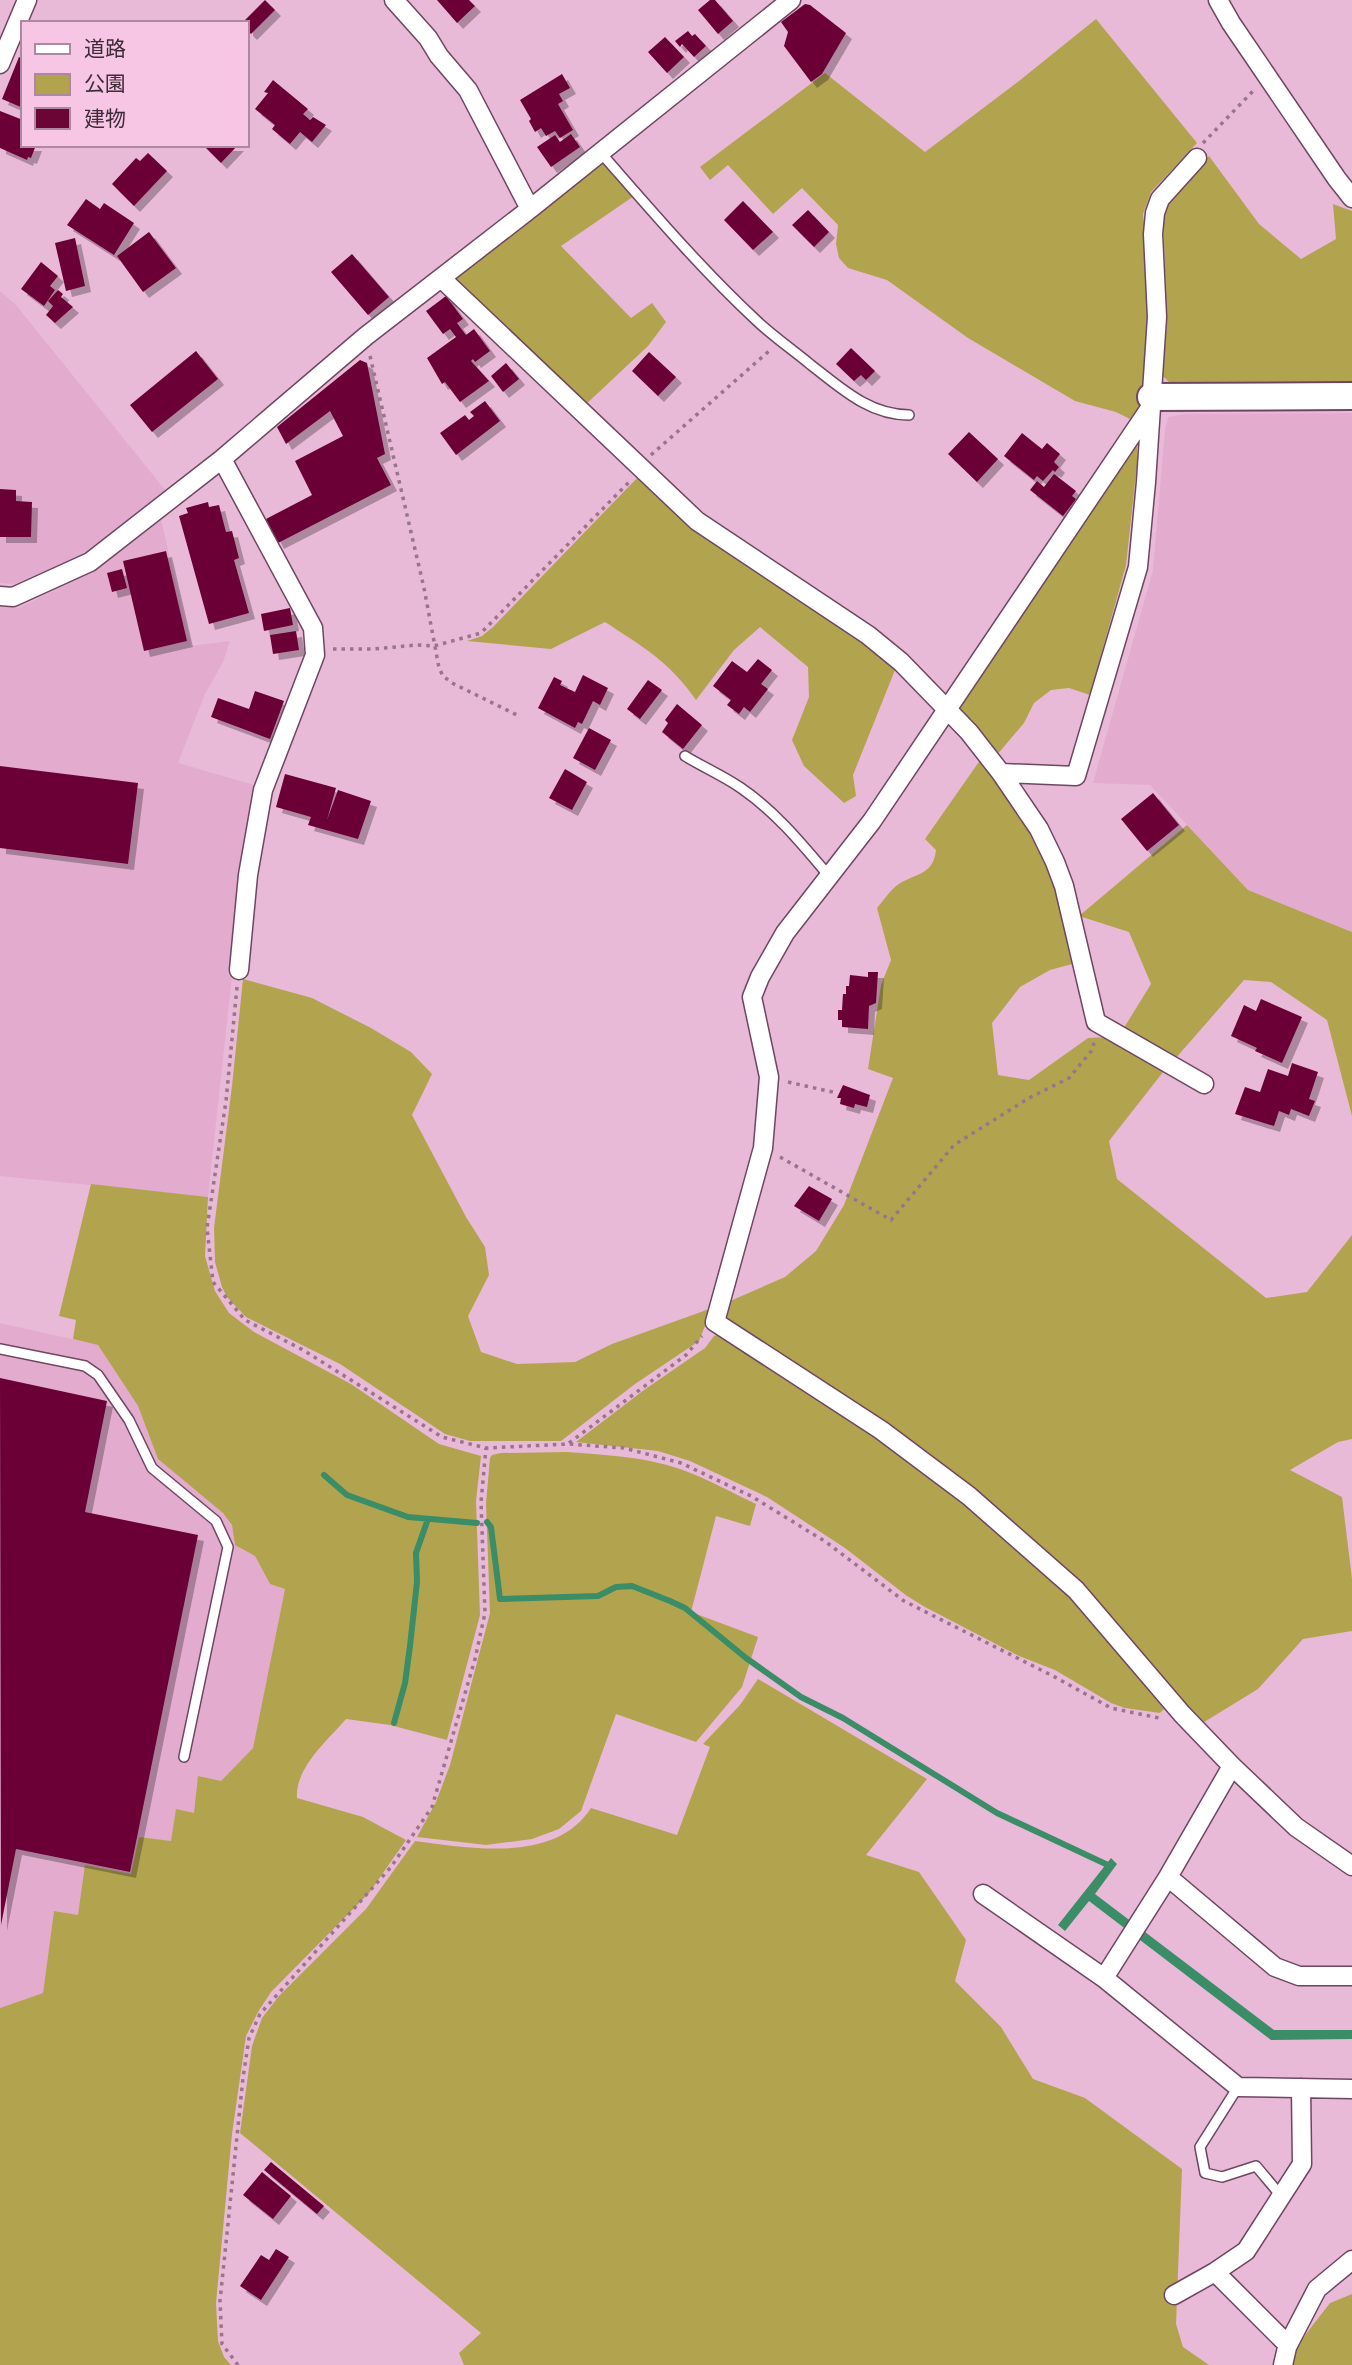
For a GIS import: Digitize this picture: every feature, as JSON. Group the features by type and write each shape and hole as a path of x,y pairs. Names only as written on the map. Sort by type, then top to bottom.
{"street":[{"path":"0,64 27,0"},
{"path":"395,0 468,90 530,209"},
{"path":"1218,0 1352,198"},
{"path":"0,596 13,597 90,562 222,459 366,336 601,153 785,2"},
{"path":"1002,773 1076,776 1138,568 1157,317 1153,234 1155,213 1160,199 1197,158"},
{"path":"441,278 697,521 868,635 901,662 968,732 1002,773 1039,829 1060,874 1096,1022 1204,1084"},
{"path":"1151,402 1352,396"},
{"path":"1151,402 872,821 785,933 760,977 752,997 769,1077 763,1148 715,1322 881,1430 969,1496 1076,1590 1182,1714 1232,1766 1296,1827 1352,1866"},
{"path":"222,459 313,628 314,648 314,656 262,790 248,875 239,970"},
{"path":"1104,1978 1168,1877 1232,1766"},
{"path":"1168,1877 1275,1967 1299,1976 1352,1976"},
{"path":"983,1894 1104,1978 1238,2088 1352,2089"},
{"path":"1174,2295 1246,2251 1282,2197 1302,2164 1301,2088"},
{"path":"1283,2365 1288,2343 1317,2289 1352,2260"},
{"path":"1215,2272 1288,2343"}],"lane":[{"path":"601,153 682,244 758,322 851,396 878,410 895,415 909,415"},
{"path":"685,756 739,787 768,810 800,841 829,876"},
{"path":"0,1349 85,1366 98,1375 129,1420 152,1468 216,1521 228,1547 184,1757"},
{"path":"1238,2088 1200,2147 1205,2173 1222,2177 1256,2166 1282,2197"}],"path":[{"path":"1197,158 1200,147 1267,76"},
{"path":"366,336 424,588 434,646 443,676 517,715"},
{"path":"314,648 434,646 481,633 640,468 781,341"},
{"path":"239,970 226,1101 207,1228 213,1282 245,1320 303,1350 442,1437 486,1448 568,1444 624,1448 681,1463 751,1496 826,1542 904,1601 1111,1708 1155,1718 1182,1714"},
{"path":"763,1148 891,1220 954,1145 1029,1098 1069,1078 1093,1049 1096,1022"},
{"path":"769,1077 837,1094"},
{"path":"568,1444 686,1355 715,1322"},
{"path":"237,2365 222,2344 220,2301 236,2133 249,2038 260,2014 391,1867 432,1807 475,1659 485,1613 481,1502 486,1448"}],"shaded area":[{"path":"0,291 16,305 166,491 81,555 14,584 0,583"},
{"path":"1352,413 1352,932 1248,890 1150,785 1093,783 1153,570 1168,417 1186,414"},
{"path":"161,520 191,646 230,641 223,662 205,694 178,763 254,785 240,869 232,976 208,1197 0,1176 0,606 19,608 93,571"},
{"path":"0,1323 98,1345 138,1406 158,1459 223,1513 232,1525 235,1545 255,1556 270,1584 285,1589 253,1748 221,1781 171,1842 78,1915 54,1911 43,1993 0,2008"},
{"path":"1111,1858 1117,1864 1095,1894 1274,2030 1352,2030 1352,2039 1271,2040 1089,1901 1065,1931 1058,1925"}],"green space":[{"path":"1096,19 1197,143 1151,192 1143,214 1148,307 1141,412 1134,421 1116,412 1075,401 968,338 887,280 848,268 839,258 836,244 838,225 802,188 773,214 728,165 710,180 700,167 825,73 925,152"},
{"path":"1209,156 1259,224 1301,259 1336,239 1333,204 1352,211 1352,386 1175,388 1162,375 1167,325 1163,214 1166,204"},
{"path":"604,162 634,196 561,246 631,318 652,303 666,322 648,346 582,408 453,281"},
{"path":"1137,435 1137,465 1126,565 1090,695 1069,688 1051,690 1034,703 1024,723 996,756 953,708"},
{"path":"640,475 897,665 853,775 856,796 844,803 804,766 792,740 809,697 808,667 760,627 734,650 696,700 665,665 605,622 551,649 467,641 482,636 493,627"},
{"path":"983,756 1051,863 1076,963 1050,970 1020,987 992,1023 998,1075 1029,1080 1088,1038 1106,1037 1167,1067 1109,1141 1117,1179 1266,1298 1307,1292 1352,1235 1352,1439 1338,1442 1290,1470 1342,1497 1352,1579 1352,1631 1303,1639 1258,1689 1201,1724 1092,1601 726,1319 724,1314 728,1302 785,1277 816,1251 844,1205 893,1078 868,1069 881,985 891,960 877,908 896,886 927,870 931,865 936,850 925,839"},
{"path":"1187,825 1248,890 1352,932 1352,1116 1327,1020 1271,982 1244,980 1175,1059 1122,1031 1151,984 1129,932 1079,916"},
{"path":"243,979 312,998 411,1052 432,1074 412,1115 466,1217 485,1247 489,1275 468,1316 481,1352 517,1364 575,1362 612,1344 712,1308 699,1341 635,1384 561,1441 470,1441 445,1434 340,1364 246,1317 227,1297 222,1287 215,1262 214,1228"},
{"path":"91,1184 208,1197 205,1256 215,1291 229,1313 254,1332 351,1384 439,1444 481,1456 476,1501 480,1615 447,1740 390,1725 346,1719 314,1756 301,1776 297,1798 363,1817 406,1840 369,1893 271,1992 246,2036 232,2134 216,2303 218,2341 224,2357 231,2365 0,2365 0,2008 43,1993 54,1911 78,1915 85,1865 131,1874 139,1837 171,1841 176,1809 194,1813 198,1776 221,1781 253,1748 285,1589 270,1584 255,1556 235,1545 232,1525 223,1513 158,1459 138,1406 98,1345 73,1339 76,1320 59,1316"},
{"path":"720,1334 849,1414 962,1498 1073,1592 1164,1709 1160,1713 1111,1703 1055,1670 1019,1656 925,1607 845,1548 767,1497 690,1461 658,1451 576,1442 705,1348 714,1336"},
{"path":"566,1452 628,1458 674,1467 706,1479 756,1504 750,1526 716,1516 691,1612 758,1637 742,1687 696,1742 616,1714 581,1811 559,1829 532,1839 486,1845 417,1837 436,1802 450,1765 490,1613 486,1503 490,1458 501,1453"},
{"path":"758,1679 927,1779 866,1855 919,1872 966,1940 955,1981 1001,2027 1033,2079 1085,2098 1182,2169 1176,2324 1183,2347 1209,2365 464,2365 459,2353 481,2333 240,2133 252,2046 262,2018 279,1996 366,1909 415,1841 485,1848 534,1845 556,1838 575,1826 591,1808 677,1835 710,1747 703,1744 740,1705"},
{"path":"1352,2294 1352,2365 1282,2365 1330,2303"}],"building":[{"path":"265,0 275,10 251,34 248,31 248,21 244,21"},
{"path":"437,0 469,0 475,6 457,23"},
{"path":"710,0 715,0 733,21 718,34 698,10"},
{"path":"805,4 846,33 822,74 811,82 784,46 788,32 781,22"},
{"path":"688,31 692,36 695,34 706,46 694,57 682,44 680,47 675,41"},
{"path":"665,37 684,57 667,73 648,52"},
{"path":"19,57 21,107 2,99"},
{"path":"562,74 570,88 559,94 563,101 558,104 573,130 560,138 555,131 546,136 541,128 535,132 520,100"},
{"path":"273,80 308,109 303,114 310,120 313,117 326,125 312,142 300,132 290,144 272,129 275,125 255,109 268,93 264,92"},
{"path":"0,111 21,119 21,147 35,147 31,158 28,157 27,160 0,148"},
{"path":"571,134 580,147 551,167 537,147 555,135 560,142"},
{"path":"205,147 236,147 221,163"},
{"path":"148,153 167,171 134,206 112,184 136,158 140,161"},
{"path":"86,199 100,209 104,203 134,223 114,255 67,225"},
{"path":"743,201 773,232 753,250 724,220"},
{"path":"808,210 829,232 814,247 792,225"},
{"path":"149,232 176,268 143,292 117,256"},
{"path":"75,238 85,286 66,291 55,243"},
{"path":"352,254 389,297 368,315 331,272"},
{"path":"41,262 58,276 50,286 55,290 44,306 21,289"},
{"path":"58,290 63,294 61,297 73,307 55,323 46,315 53,306 48,301"},
{"path":"446,296 463,319 457,323 466,335 474,329 490,351 475,362 473,359 471,361 489,381 460,402 445,382 442,384 427,358 456,337 450,329 443,334 426,311"},
{"path":"851,348 875,371 866,380 861,375 854,381 836,364"},
{"path":"196,351 218,379 152,432 130,405"},
{"path":"649,352 676,377 658,396 632,371"},
{"path":"360,360 367,363 385,454 377,458 391,485 278,543 266,519 312,495 295,461 343,436 330,411 286,444 277,427"},
{"path":"506,363 519,379 503,392 491,376"},
{"path":"485,401 500,421 456,455 440,433 465,415 469,420 474,416 470,412"},
{"path":"969,432 998,459 977,482 948,454"},
{"path":"1022,433 1042,449 1047,443 1060,454 1054,462 1059,467 1043,481 1037,476 1034,480 1004,456"},
{"path":"1054,474 1076,491 1072,496 1076,499 1063,516 1030,490 1037,481 1044,487"},
{"path":"0,489 16,490 16,501 32,502 31,537 0,537"},
{"path":"208,502 209,507 219,505 226,532 232,531 239,558 234,560 249,613 209,624 179,516 188,513 186,508"},
{"path":"166,551 187,641 144,651 123,561"},
{"path":"122,569 127,588 112,592 107,573"},
{"path":"290,608 293,625 264,631 261,614"},
{"path":"296,631 299,650 273,654 270,635"},
{"path":"758,659 772,670 761,684 768,689 750,712 744,707 739,714 727,705 731,700 713,686 732,661 747,672"},
{"path":"583,675 608,688 600,705 593,701 582,724 578,722 575,728 538,708 554,677 562,681 560,685 575,692"},
{"path":"648,680 662,690 640,719 627,709"},
{"path":"255,691 284,701 270,739 211,717 218,698 249,709"},
{"path":"677,704 702,725 683,749 662,732 668,723 665,720"},
{"path":"589,728 611,740 595,770 573,758"},
{"path":"0,766 138,783 128,864 0,848"},
{"path":"565,769 587,782 572,810 549,798"},
{"path":"285,774 336,788 327,820 338,790 371,801 358,839 308,825 311,817 276,807"},
{"path":"1153,793 1179,825 1147,851 1121,819"},
{"path":"868,972 878,972 876,1003 869,1006 868,1029 842,1027 842,1020 838,1020 838,1010 842,1010 843,994 846,994 846,986 849,986 850,975 868,977"},
{"path":"1261,999 1302,1017 1282,1063 1231,1036 1244,1005 1256,1011"},
{"path":"1292,1063 1318,1072 1309,1099 1315,1101 1309,1116 1291,1109 1289,1115 1279,1111 1274,1126 1235,1114 1245,1087 1260,1092 1268,1069 1288,1076"},
{"path":"843,1085 870,1095 867,1107 855,1104 854,1108 840,1104 841,1098 837,1098"},
{"path":"809,1186 832,1199 819,1221 794,1206"},
{"path":"0,1378 107,1401 85,1512 198,1535 130,1872 16,1849 1,1925"},
{"path":"271,2162 324,2206 317,2214 264,2170"},
{"path":"262,2172 291,2196 273,2219 243,2195"},
{"path":"276,2249 289,2257 261,2300 240,2286 261,2255 269,2260"}],"waterway":[{"path":"324,1475 347,1495 408,1517 477,1523"},
{"path":"394,1723 405,1683 410,1646 417,1582 416,1553 428,1519"},
{"path":"487,1522 491,1527 500,1599 598,1596 616,1587 632,1586 670,1601 685,1608 746,1658 801,1697 843,1718 997,1813 1110,1866"}]}
